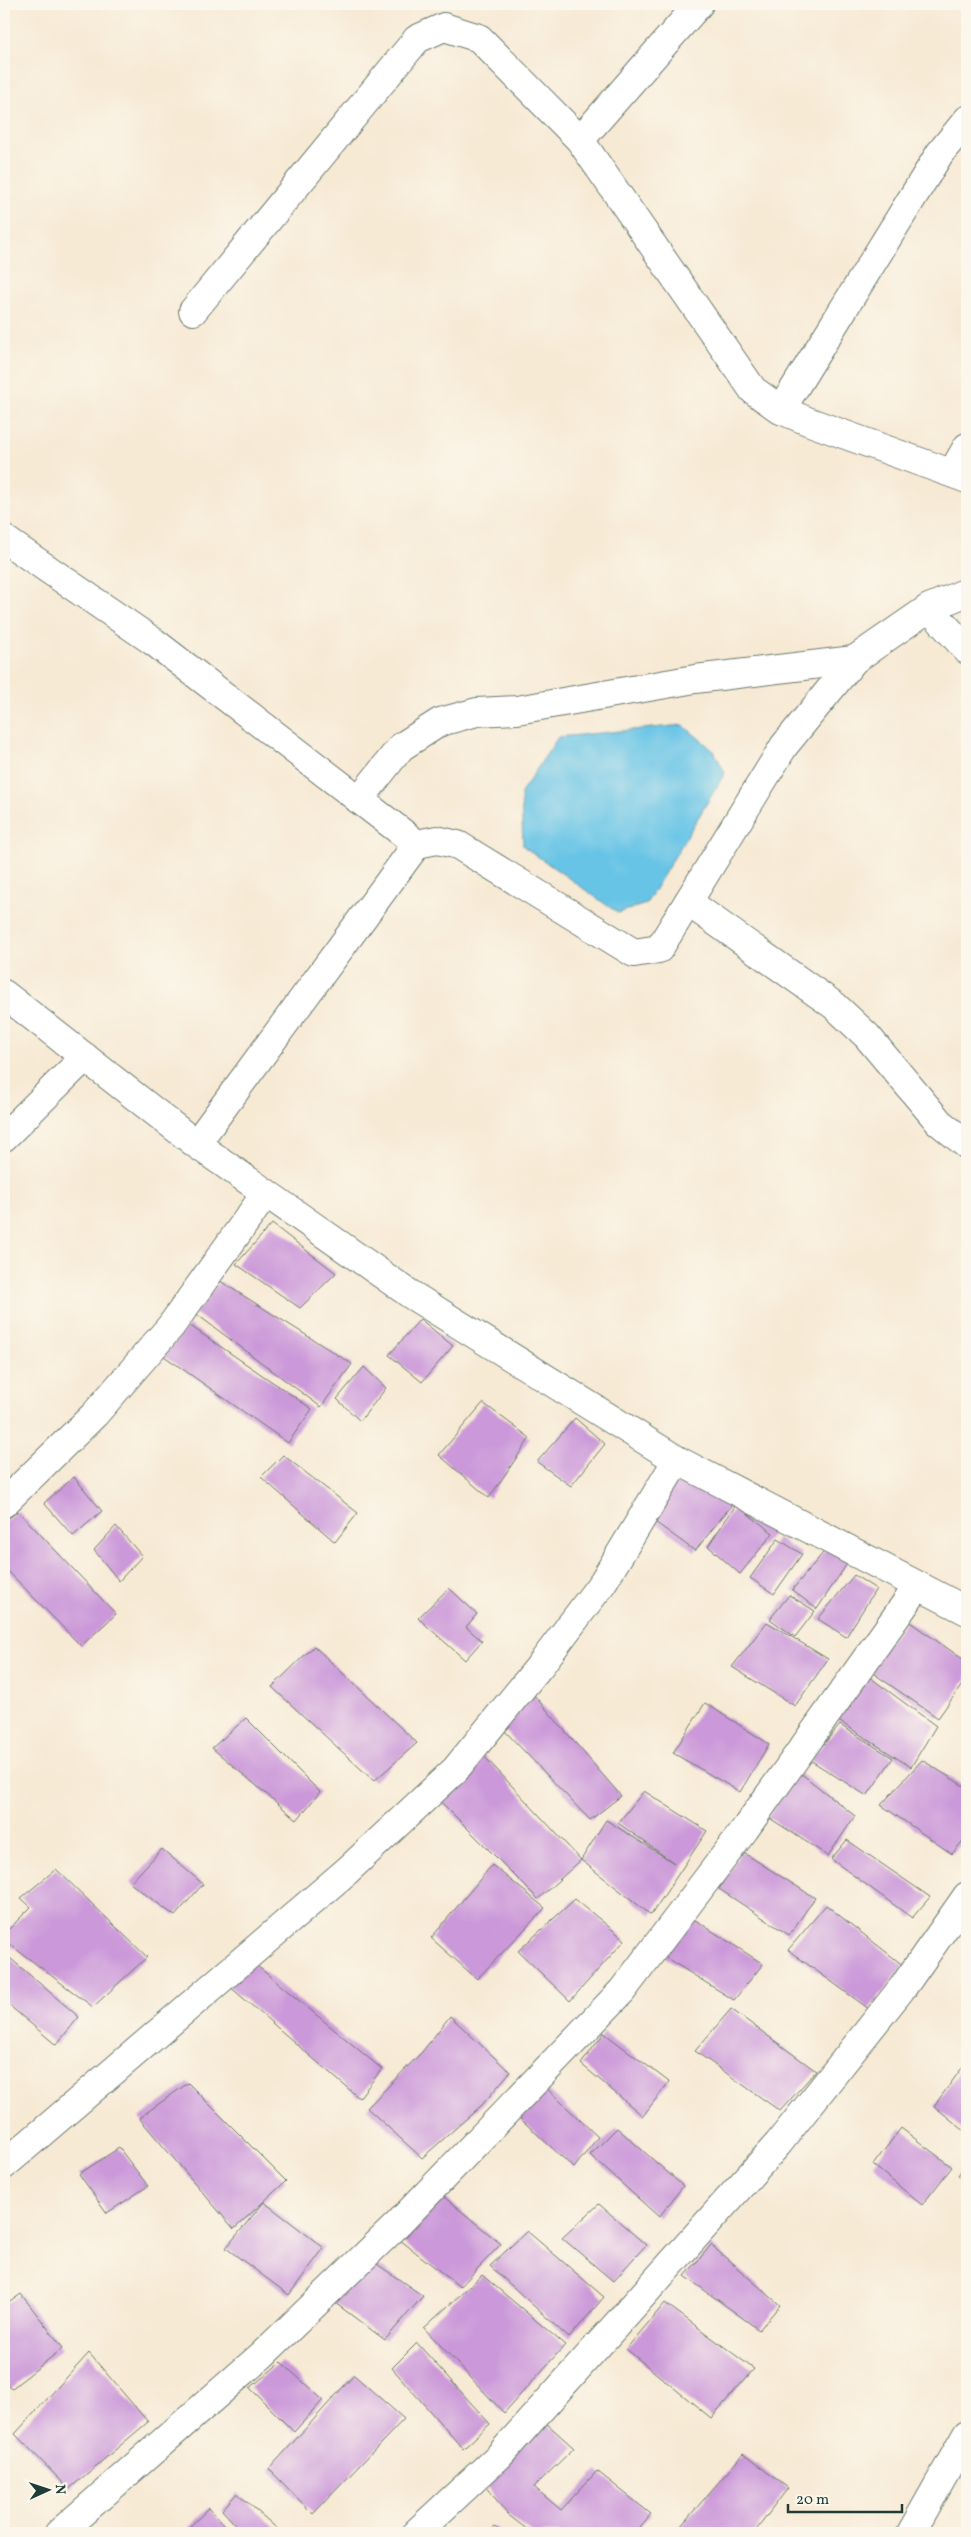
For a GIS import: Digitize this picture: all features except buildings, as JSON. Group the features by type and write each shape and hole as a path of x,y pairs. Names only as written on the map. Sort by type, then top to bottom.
{"street":[{"path":"580,140 699,4"},
{"path":"193,311 417,39 444,27 479,38 580,140 753,390 781,410 960,476 967,447"},
{"path":"781,410 940,153 967,120"},
{"path":"4,539 154,642 417,844"},
{"path":"196,1144 417,844 437,840 458,845 634,953 659,949 784,746 854,660 929,608 967,592"},
{"path":"929,608 967,650"},
{"path":"359,800 401,747 440,722 449,719 477,712 517,710 695,680 854,660"},
{"path":"688,902 834,1006 867,1036 939,1122 967,1145"},
{"path":"4,994 196,1144 410,1294 677,1460 967,1611"},
{"path":"4,1137 85,1057"},
{"path":"4,1503 95,1414 171,1326 266,1193"},
{"path":"4,2165 348,1870 455,1770 539,1667 603,1582 677,1460"},
{"path":"60,2533 262,2354 356,2265 399,2223 622,1991 745,1829 918,1586"},
{"path":"416,2533 499,2456 778,2144 903,1987 967,1896"},
{"path":"911,2533 967,2434"}],"water":[{"path":"683,725 714,751 725,773 646,904 618,913 523,846 521,793 558,737"}]}
